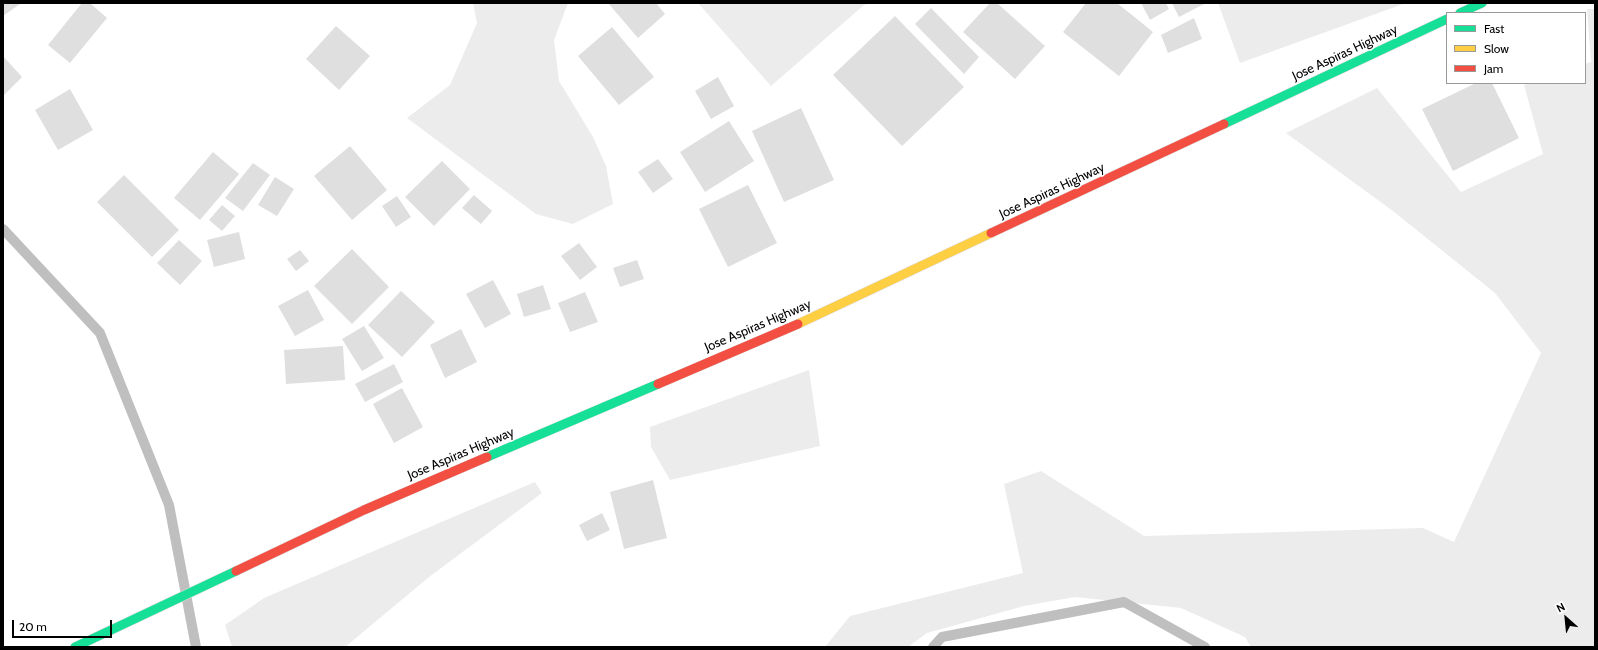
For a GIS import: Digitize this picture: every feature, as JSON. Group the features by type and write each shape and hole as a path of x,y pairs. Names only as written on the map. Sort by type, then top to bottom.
{"main road":[{"path":"1462,12 1482,3"},
{"name":"Jose Aspiras Highway","path":"75,647 364,510 811,318 1446,19"}],"shaded area":[{"path":"473,3 568,3 554,40 559,81 593,137 606,166 613,204 573,224 536,214 407,118 450,85 477,23"},
{"path":"698,3 870,3 864,5 771,86"},
{"path":"1218,3 1406,3 1240,63"},
{"path":"1587,9 1595,9 1595,647 1251,647 1245,637 1181,608 1075,597 1024,606 927,633 908,647 825,647 850,616 1023,573 1004,484 1041,471 1144,536 1423,528 1454,542 1541,353 1495,293 1393,211 1286,133 1377,88 1461,192 1543,154 1524,85 1586,84 1586,64 1591,62"},
{"path":"809,370 820,446 670,480 651,447 650,427"},
{"path":"535,482 542,493 429,577 345,647 232,647 225,625 264,598"}],"building":[{"path":"3,3 19,3 20,4 3,16"},
{"path":"82,3 90,3 107,18 70,63 48,45"},
{"path":"608,3 656,3 665,14 638,38"},
{"path":"990,3 997,3 1045,46 1015,79 963,32"},
{"path":"1086,3 1117,3 1153,32 1119,76 1063,32"},
{"path":"1141,3 1166,3 1169,9 1150,20"},
{"path":"1172,3 1203,3 1204,4 1179,17"},
{"path":"931,8 979,57 964,74 915,24"},
{"path":"895,16 964,87 902,146 833,75"},
{"path":"1194,18 1202,39 1168,53 1161,35"},
{"path":"336,26 370,56 339,90 306,59"},
{"path":"612,27 654,77 619,105 578,56"},
{"path":"3,56 22,77 3,96"},
{"path":"718,77 734,106 711,119 695,91"},
{"path":"1474,84 1492,84 1519,138 1453,171 1422,109"},
{"path":"70,89 93,130 58,150 35,110"},
{"path":"801,108 834,180 784,202 752,131"},
{"path":"729,121 754,161 705,192 680,152"},
{"path":"350,146 387,190 352,220 314,176"},
{"path":"213,152 239,174 200,220 174,198"},
{"path":"658,159 673,179 653,193 638,172"},
{"path":"442,161 470,189 434,226 405,197"},
{"path":"253,163 270,175 243,211 225,198"},
{"path":"124,175 179,230 152,257 97,202"},
{"path":"275,177 294,189 277,216 258,205"},
{"path":"748,185 777,243 728,267 699,209"},
{"path":"474,195 492,211 481,224 462,208"},
{"path":"397,196 411,217 396,227 382,206"},
{"path":"222,205 235,216 222,231 209,220"},
{"path":"239,232 245,259 214,267 207,240"},
{"path":"179,240 202,261 180,285 157,263"},
{"path":"579,243 597,267 580,280 561,256"},
{"path":"352,249 389,287 352,324 314,286"},
{"path":"300,250 309,261 296,271 287,259"},
{"path":"637,260 644,279 620,287 613,268"},
{"path":"493,280 511,314 485,328 466,294"},
{"path":"543,285 551,309 524,317 517,294"},
{"path":"308,290 324,320 295,336 278,306"},
{"path":"401,291 435,322 402,357 368,325"},
{"path":"585,292 598,322 570,332 558,303"},
{"path":"364,326 384,358 362,371 342,339"},
{"path":"461,329 477,362 445,378 430,345"},
{"path":"343,346 345,380 286,384 284,350"},
{"path":"394,364 403,382 365,402 355,384"},
{"path":"402,388 423,427 394,443 373,404"},
{"path":"653,480 667,538 624,549 610,492"},
{"path":"602,513 610,530 587,541 579,525"}],"waterway":[{"path":"3,229 100,333 169,505 196,647"},
{"path":"933,647 942,637 1124,602 1205,647"}],"traffic: fast":[{"path":"1462,12 1482,3"},
{"path":"1224,124 1446,19"},
{"path":"487,457 658,384"},
{"path":"75,647 236,571"}],"traffic: slow":[{"path":"798,324 991,233"}],"traffic: jam":[{"path":"991,233 1224,124"},
{"path":"658,384 798,324"},
{"path":"236,571 364,510 487,457"}]}
